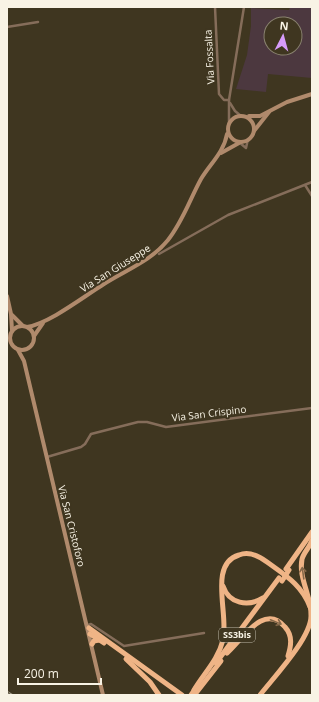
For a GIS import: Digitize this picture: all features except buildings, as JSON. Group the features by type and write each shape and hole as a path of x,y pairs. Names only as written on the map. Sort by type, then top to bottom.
{"highway":[{"path":"261,695 308,631 311,616 310,607 301,569 305,552 312,536"},
{"name":"SS3bis","path":"194,693 312,536"},
{"path":"194,693 217,656 223,639 225,622 221,573 229,560 242,554 255,555 300,586 310,607"},
{"path":"221,581 228,596 235,601 249,604 263,598 280,579"},
{"name":"SS3bis","path":"194,693 225,655 280,579"},
{"path":"225,655 256,622 262,619 270,619 283,624 290,634 290,649 286,661"},
{"path":"90,630 100,641 176,695"},
{"path":"90,630 182,695"},
{"path":"92,644 94,641 100,641"},
{"path":"126,659 150,682 159,695"},
{"path":"165,683 187,695"},
{"path":"257,695 268,686"}],"main road":[{"path":"270,111 248,139 240,143 234,142 227,134 229,125 234,119 241,116 256,117 287,102 312,94"},
{"path":"247,116 253,121 254,131"},
{"name":"Via San Giuseppe","path":"25,326 44,322 116,276 131,269 160,248 180,222 202,178 219,154 227,134"},
{"name":"Via San Giuseppe","path":"219,154 240,143"},
{"path":"7,296 12,314 12,330 8,339 16,349"},
{"path":"12,314 34,336 33,343 29,348 24,361"},
{"name":"Via San Giuseppe","path":"34,336 44,322"},
{"path":"12,330 17,327 25,326"},
{"path":"7,350 29,348"},
{"name":"Via San Cristoforo","path":"16,349 24,361 90,630 103,695"}],"street":[{"name":"Via Fossalta","path":"215,7 219,94 224,100 229,101"},
{"path":"229,125 229,101 244,7"},
{"path":"7,27 38,22"},
{"path":"229,101 235,111 241,116"},
{"path":"240,143 246,150 248,139"},
{"path":"159,254 228,215 312,182"},
{"path":"305,185 312,196"},
{"name":"Via San Crispino","path":"47,457 81,447 85,444 91,434 138,422 147,422 166,427 312,408"},
{"path":"90,630 91,624 124,646 204,633"}],"shaded area":[{"path":"290,7 312,7 312,78 268,74 266,92 236,89 247,55 251,26 251,8 289,10"}],"railway":[{"path":"7,692 12,695"}]}
